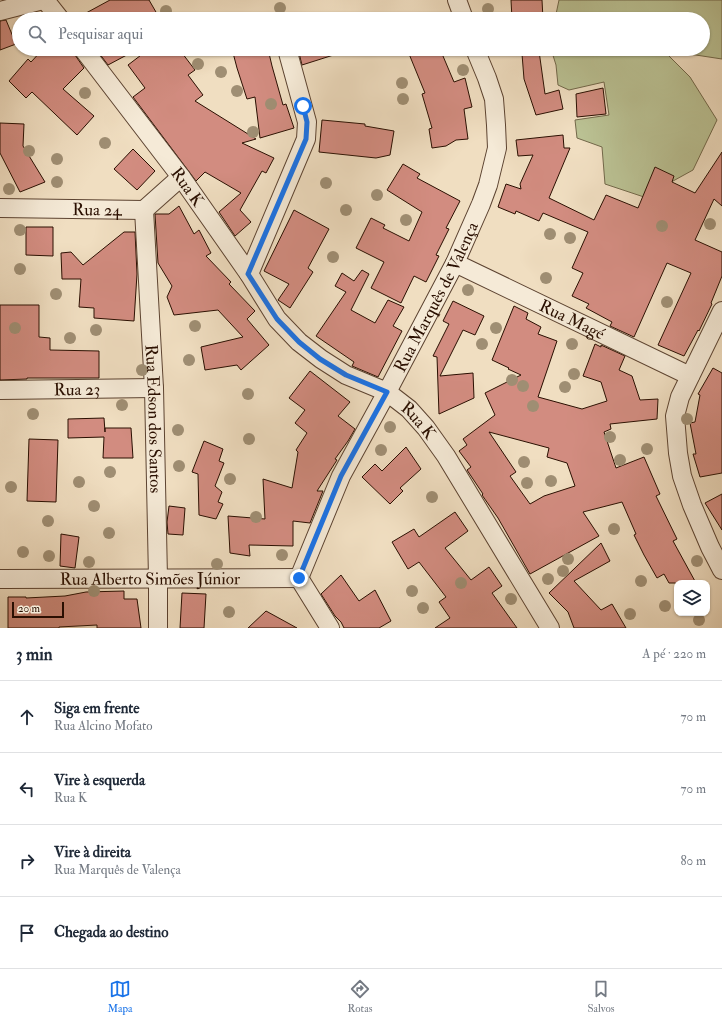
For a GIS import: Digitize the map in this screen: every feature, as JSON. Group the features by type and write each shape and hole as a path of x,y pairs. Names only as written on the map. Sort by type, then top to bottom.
{"street":[{"path":"0,11 44,0 54,12"},
{"path":"457,0 461,12"},
{"name":"Rua K","path":"88,56 181,177 277,319 299,342 320,359 346,375 387,392 409,409 426,428 442,451 550,628"},
{"path":"248,274 306,139 307,122 289,56"},
{"name":"Rua Marquês de Valença","path":"299,578 341,476 455,263 488,185 497,148 496,125 494,99 479,56"},
{"name":"Rua 24","path":"0,208 144,210 181,177"},
{"name":"Rua Edson dos Santos","path":"144,210 154,388 158,628"},
{"name":"Rua Magé","path":"455,263 690,376"},
{"path":"722,311 680,397 675,416 678,453 682,476 692,505 710,547 722,570"},
{"name":"Rua 23","path":"0,390 154,388"},
{"path":"299,578 330,628"},
{"name":"Rua Alberto Simões Júnior","path":"0,579 299,578"}],"green space":[{"path":"559,0 722,0 722,59 702,56 710,56 710,12 556,12"},
{"path":"553,56 669,56 690,77 717,120 693,170 644,197 605,184 602,147 577,138 575,120 609,115 604,82 569,90 558,85 556,65"}],"building":[{"path":"110,0 149,0 156,12 88,12"},
{"path":"511,0 542,0 543,12 512,12"},
{"path":"6,20 12,34 12,46 0,50 0,21"},
{"path":"37,56 76,56 84,68 63,89 94,116 77,135 32,92 26,98 9,81 28,59 31,62"},
{"path":"101,56 125,56 108,65"},
{"path":"140,56 184,56 195,70 188,75 203,95 195,101 256,139 242,143 274,158 266,173 262,171 240,210 251,222 235,236 219,212 241,193 205,172 196,181 133,97 145,88 128,65"},
{"path":"234,56 270,56 283,105 286,104 294,128 260,138 255,97 247,99"},
{"path":"300,56 330,56 302,65"},
{"path":"410,56 443,56 454,82 465,78 472,107 464,109 468,139 456,140 446,146 432,148 429,129 432,128 422,94 425,93"},
{"path":"522,56 540,56 545,94 559,90 563,109 536,115 524,79"},
{"path":"603,88 606,114 577,117 576,94"},
{"path":"322,120 365,124 365,126 394,131 390,155 376,158 319,152"},
{"path":"0,123 24,124 23,146 45,182 20,192 0,153"},
{"path":"563,135 564,148 570,148 549,198 594,220 606,195 638,208 655,167 674,176 672,182 695,193 722,152 722,206 714,199 695,240 722,252 722,276 711,303 712,304 699,331 698,330 684,356 658,345 691,273 667,263 634,337 610,326 612,322 586,308 589,304 572,296 583,273 572,268 588,232 543,213 539,221 516,211 515,214 498,207 506,184 521,189 520,184 533,155 518,156 516,140"},
{"path":"133,149 155,171 137,190 114,169"},
{"path":"403,164 420,174 417,178 460,201 446,228 449,229 436,255 439,256 426,282 414,276 401,303 371,288 384,262 356,248 371,218 385,225 383,228 409,241 422,212 387,190"},
{"path":"179,206 194,234 199,230 211,253 206,256 231,282 229,284 255,311 247,319 269,345 241,370 237,365 205,370 201,347 243,337 218,310 174,315 167,297 172,286 158,263 155,214 169,214"},
{"path":"294,210 329,229 308,268 313,272 290,308 278,300 289,284 264,271"},
{"path":"26,227 53,227 53,256 26,255"},
{"path":"124,232 135,232 137,274 134,321 94,318 94,308 79,307 81,279 62,279 61,253 71,252 83,265"},
{"path":"362,270 369,274 351,310 375,323 388,300 404,307 393,326 402,331 378,377 352,366 354,362 316,336 346,292 335,286 342,273 354,281"},
{"path":"453,301 484,316 475,335 463,330 440,376 473,373 474,398 439,414 437,357 433,356 449,324 443,321"},
{"path":"0,305 39,305 39,337 50,338 50,350 99,351 99,378 27,378 0,380"},
{"path":"514,306 528,313 526,319 541,327 538,334 557,341 538,397 582,409 607,401 601,382 583,376 595,344 601,347 601,345 625,356 619,370 632,376 640,400 658,399 657,419 610,424 611,429 604,432 616,468 644,457 660,494 656,496 677,539 673,541 694,580 674,580 674,583 669,583 664,574 657,578 634,535 636,534 622,502 583,512 599,536 530,574 498,518 467,470 471,467 459,451 467,445 463,439 495,415 485,393 521,375 508,369 509,368 492,360","holes":["489,432 549,448 547,457 567,463 575,486 544,496 530,504 510,476 516,472"]},
{"path":"713,368 722,373 722,473 700,477 693,454 696,454 690,423 695,422 700,395 698,394"},
{"path":"310,371 350,402 338,416 355,429 335,459 337,460 317,491 323,491 310,523 293,521 293,546 249,545 250,556 230,553 228,516 265,519 263,479 292,488 298,452 296,450 307,433 295,423 305,410 289,398"},
{"path":"104,418 105,432 105,428 131,428 133,458 103,458 104,437 68,438 68,419"},
{"path":"29,439 58,440 56,502 27,501"},
{"path":"204,441 223,449 219,461 224,463 215,486 222,492 218,502 223,504 216,519 199,515 198,474 192,472"},
{"path":"406,447 421,469 400,488 403,491 390,504 362,477 375,464 382,471"},
{"path":"722,494 722,530 705,503"},
{"path":"169,506 185,508 183,535 168,534 167,522"},
{"path":"455,512 468,531 445,548 471,580 489,567 502,586 492,593 517,628 435,628 450,618 439,602 446,597 419,562 408,569 392,542 414,529 419,537"},
{"path":"61,534 79,537 75,568 60,566"},
{"path":"601,543 610,561 574,581 601,610 612,604 626,628 574,628 568,612 549,593"},
{"path":"341,575 359,601 375,590 391,621 379,628 344,628 321,594"},
{"path":"124,591 124,599 137,599 141,628 97,628 97,625 59,628 8,628 8,597 26,598 65,596 86,592"},
{"path":"182,593 206,594 204,628 180,628"},
{"path":"266,611 297,628 248,628"}],"route":[{"path":"299,578 341,476 387,392 346,375 320,359 299,342 277,319 248,274 306,139 307,122 303,106"}]}
